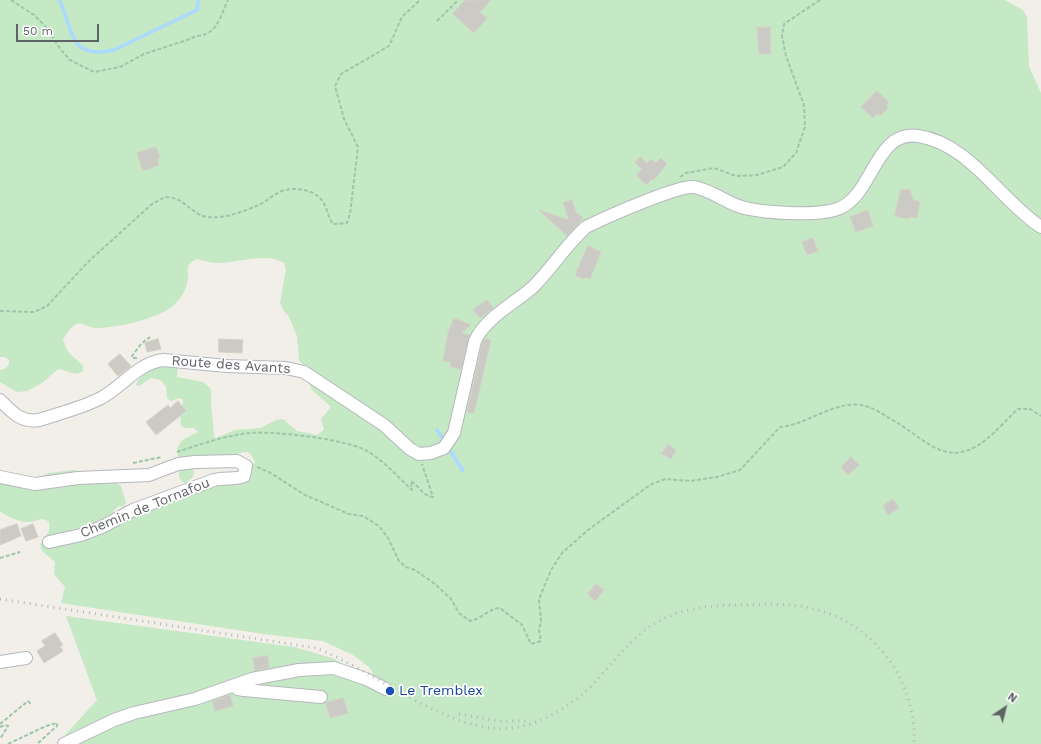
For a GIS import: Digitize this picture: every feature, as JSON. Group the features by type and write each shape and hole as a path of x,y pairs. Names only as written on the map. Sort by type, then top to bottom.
{"street":[{"path":"419,454 431,453 444,448 454,433 475,341 482,329 534,286 576,236 586,227 677,190 696,187 738,206 757,211 829,211 840,208 857,195 885,150 896,140 908,136 918,136 953,150 1041,226"},
{"name":"Route des Avants","path":"0,400 16,416 24,420 39,420 103,398 151,362 163,360 227,366 296,369 319,381 384,425 410,449 419,454"},
{"name":"Chemin de Tornafou","path":"0,476 35,484 78,478 149,475 178,464 195,462 237,461 246,466 244,476 239,478 224,477 214,480 133,510 102,527 81,535 49,542"},
{"path":"0,662 26,658"},
{"path":"64,744 114,720 134,713 195,698 252,679 299,670 334,668 366,679 386,689"},
{"path":"234,686 238,689 244,690 321,697"}],"path":[{"path":"11,0 34,15 44,25 61,50 70,60 94,72 120,67 144,54 195,36 202,36 210,32 216,25 228,0"},
{"path":"0,311 34,312 47,306 88,262 152,204 165,197 183,201 197,213 207,217 240,212 263,203 283,190 304,190 320,198 325,205 329,218 333,224 347,223 350,214 358,147 344,119 335,86 341,74 389,46 402,17 420,0"},
{"path":"437,21 458,0"},
{"path":"679,177 686,173 714,168 736,176 756,175 783,167 796,153 805,127 804,105 786,56 782,36 784,24 820,0"},
{"path":"150,337 141,344 132,357 147,358 151,362"},
{"path":"246,466 254,466 269,472 305,495 349,514 363,516 378,526 388,538 399,561 406,567 416,570 435,584 452,599 459,613 470,621 478,620 488,610 500,608 522,625 530,644 541,641 539,630 541,621 539,599 551,570 562,553 588,530 650,485 665,479 690,481 717,478 740,470 780,427 792,426 834,409 862,406 873,409 903,425 937,449 956,454 969,452 984,441 1018,409 1030,409 1041,416"},
{"path":"173,453 243,434 264,432 342,441 367,451 392,468 412,490 411,481 431,498 432,496 419,454"},
{"path":"131,464 167,455"},
{"path":"0,558 20,552"},
{"path":"0,724 28,701 31,704"},
{"path":"8,744 46,726 57,723 57,726 37,744"},
{"path":"0,727 5,725 8,726 0,739"}],"green space":[{"path":"0,0 1005,0 1023,10 1027,18 1029,66 1041,93 1041,744 57,744 97,700 66,616 294,647 332,658 378,682 370,668 353,655 323,641 263,634 61,603 65,587 54,574 55,562 42,551 40,545 49,531 49,522 44,519 31,522 21,521 0,511 0,475 36,479 49,473 73,470 112,481 121,486 126,503 123,507 119,506 114,510 110,520 231,476 253,465 255,462 251,455 247,452 241,452 219,463 193,468 194,473 192,478 185,483 182,481 179,477 180,462 177,449 182,440 198,432 194,428 186,428 181,426 180,411 183,400 180,398 171,401 167,398 166,387 161,380 151,378 139,386 136,385 148,370 153,368 162,366 178,366 177,377 203,382 211,389 214,436 216,438 235,430 260,428 276,420 283,419 297,431 317,435 324,430 321,419 331,407 311,389 310,385 316,373 307,369 299,360 297,336 288,315 283,310 280,303 286,269 284,263 268,258 221,263 213,263 197,259 188,267 188,281 183,294 177,302 162,313 123,325 95,328 84,324 77,324 71,328 63,339 68,352 83,366 83,371 80,373 58,369 42,383 27,391 17,392 0,382 0,370 6,368 9,364 9,360 5,357 0,357"}],"building":[{"path":"465,0 491,0 480,12 487,18 474,33 453,14"},
{"path":"770,27 771,54 759,54 757,28"},
{"path":"877,91 889,102 886,105 888,108 880,116 877,114 873,118 861,107"},
{"path":"156,147 160,158 157,159 159,165 143,171 137,153"},
{"path":"640,157 647,163 651,159 656,163 661,158 667,164 654,180 652,179 646,185 636,175 642,169 635,163"},
{"path":"901,189 910,190 913,200 920,202 917,218 909,217 909,219 895,216"},
{"path":"572,200 576,212 583,218 567,236 539,210 569,220 563,203"},
{"path":"868,210 873,226 856,232 850,217"},
{"path":"813,238 818,251 807,255 802,242"},
{"path":"588,246 601,252 590,279 585,277 584,279 576,276 576,273"},
{"path":"487,300 493,308 480,318 473,310"},
{"path":"454,318 471,325 461,333 470,335 461,369 450,367 451,362 443,361 448,333"},
{"path":"158,339 161,349 147,352 145,343"},
{"path":"219,339 243,340 242,353 219,352"},
{"path":"485,339 491,340 474,413 467,412 482,344"},
{"path":"120,354 131,366 118,376 108,364"},
{"path":"178,401 186,411 156,435 146,422 168,405 170,408"},
{"path":"668,445 676,450 671,459 662,454"},
{"path":"851,457 859,465 848,475 841,467"},
{"path":"893,499 899,508 888,515 883,506"},
{"path":"17,524 21,536 0,545 0,530"},
{"path":"33,524 38,537 26,541 21,529"},
{"path":"596,584 604,590 595,601 588,594"},
{"path":"55,633 63,645 60,646 63,651 44,663 37,651 45,646 42,641"},
{"path":"268,656 269,668 255,671 253,658"},
{"path":"230,695 233,706 215,711 212,701"},
{"path":"343,698 348,713 330,718 326,703"}],"waterway":[{"path":"59,0 75,40 80,46 88,51 99,52 114,50 197,10 198,0"},
{"path":"437,430 445,441"},
{"path":"448,447 463,471"}],"railway":[{"path":"0,599 316,648 339,658 439,712 464,722 489,728 513,728 524,726 546,718 567,706 585,692 631,642 648,628 667,617 688,610 722,606 773,604 812,608 842,619 860,631 877,645 890,662 901,680 909,701 913,722 914,744"},
{"path":"459,714 498,721 526,721"}],"place":[{"name":"Le Tremblex","path":"390,691"}]}
